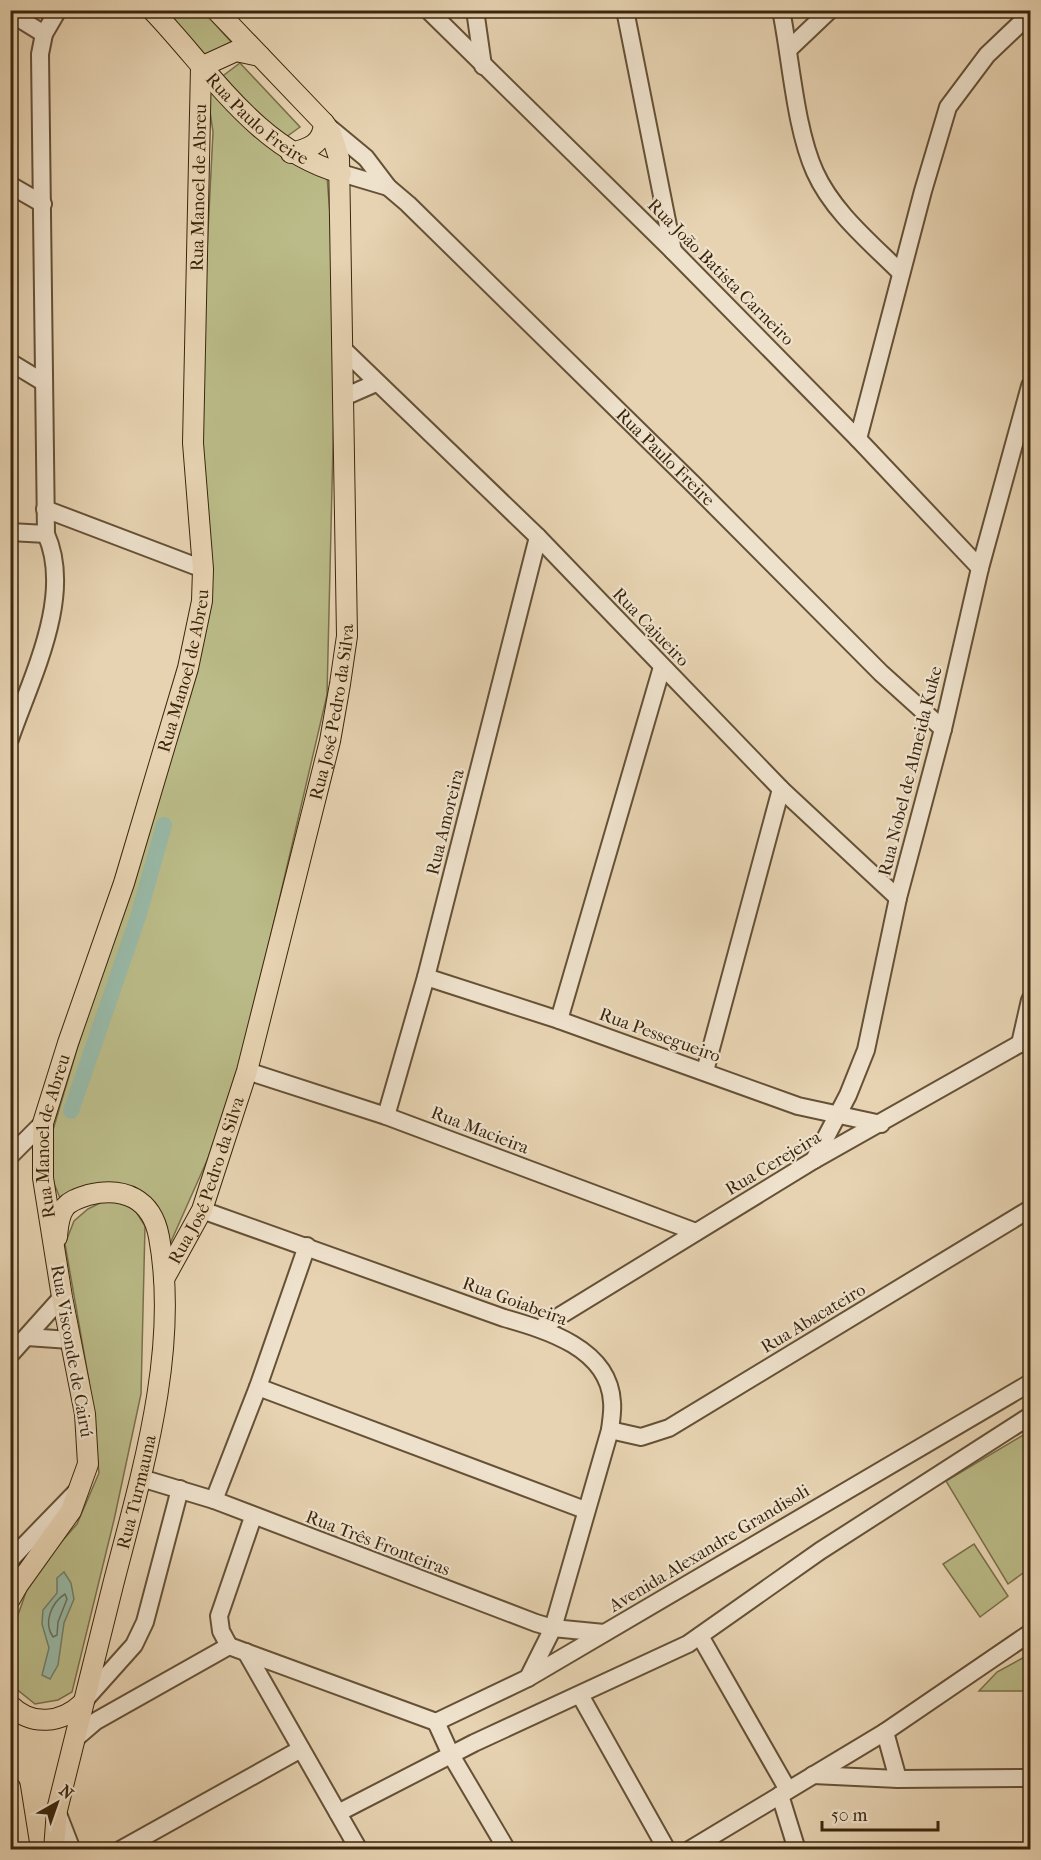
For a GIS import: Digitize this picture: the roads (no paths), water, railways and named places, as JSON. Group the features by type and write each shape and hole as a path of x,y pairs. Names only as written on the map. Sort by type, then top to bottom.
{"main road":[{"name":"Rua Paulo Freire","path":"152,10 201,67 267,134 291,153 319,167 341,173"},
{"name":"Rua Paulo Freire","path":"216,10 324,123"},
{"path":"201,67 236,51 260,56"},
{"name":"Rua Manoel de Abreu","path":"55,1255 43,1178 43,1124 68,1042 115,913 188,668 202,602 203,569 193,443 201,67"},
{"path":"291,153 316,144 323,133 324,123"},
{"name":"Rua José Pedro da Silva","path":"164,1278 202,1210 247,1071 330,741 346,645 341,173 336,147 324,123"},
{"name":"Rua Turmauna","path":"54,1850 57,1810 75,1739 86,1714 141,1478 159,1389 164,1278 159,1236 152,1215 138,1200 121,1192 100,1192 76,1198 65,1207 59,1218 55,1255"},
{"name":"Rua Visconde de Cairú","path":"10,1599 61,1527 82,1486 88,1464 88,1440 55,1255"},
{"path":"10,1705 24,1716 38,1720 54,1720 69,1714 86,1714"},
{"path":"10,1787 20,1850"}],"street":[{"path":"10,739 55,604 57,567 46,534 45,509 40,54 44,34 58,10"},
{"name":"Rua João Batista Carneiro","path":"428,10 674,251 858,439 980,568"},
{"path":"475,10 483,66"},
{"path":"625,10 674,251"},
{"path":"781,10 798,107 815,172 833,201 901,273"},
{"path":"789,49 830,10"},
{"path":"10,13 44,34"},
{"path":"858,439 901,273 948,107 987,55 1030,14"},
{"name":"Rua Paulo Freire","path":"324,123 366,158 388,187 660,451 881,673 943,729"},
{"name":"Rua Paulo Freire","path":"341,173 388,187"},
{"path":"10,185 43,204"},
{"name":"Rua Cajueiro","path":"344,350 538,537 781,789 898,898"},
{"path":"10,362 43,382"},
{"path":"344,398 376,383"},
{"name":"Rua Nobel de Almeida Kuke","path":"814,1160 860,1071 866,1050 898,898 943,729 980,568 1030,386"},
{"path":"45,509 203,569"},
{"path":"10,532 46,534"},
{"name":"Rua Amoreira","path":"386,1116 426,977 538,537"},
{"path":"560,1020 662,668"},
{"path":"705,1071 781,789"},
{"name":"Rua Pessegueiro","path":"426,977 560,1020 798,1106 881,1124"},
{"path":"1025,1041 1030,1000"},
{"name":"Rua Cerejeira","path":"540,1328 814,1160 1025,1041"},
{"name":"Rua Macieira","path":"247,1071 386,1116 696,1232"},
{"path":"10,1156 43,1124"},
{"name":"Rua Abacateiro","path":"610,1430 641,1437 669,1428 1030,1209"},
{"name":"Rua Goiabeira","path":"202,1210 504,1318 540,1328 573,1343 593,1360 607,1379 612,1401 610,1430 585,1510 553,1628 528,1678"},
{"path":"214,1500 258,1387 307,1246"},
{"path":"10,1355 62,1297"},
{"path":"27,1337 70,1340"},
{"name":"Avenida Alexandre Grandisoli","path":"436,1722 528,1678 1030,1383"},
{"path":"258,1387 585,1510"},
{"path":"338,1813 451,1755 700,1636 820,1551 1030,1416"},
{"name":"Rua Três Fronteiras","path":"141,1478 214,1500 253,1517 553,1628 604,1633"},
{"path":"10,1560 82,1486"},
{"path":"86,1714 134,1645 145,1622 180,1489"},
{"path":"253,1517 219,1616 221,1631 229,1646 436,1722 451,1755 507,1850"},
{"path":"700,1636 784,1792 797,1850"},
{"path":"689,1850 885,1732 1026,1639"},
{"path":"86,1714 229,1646"},
{"path":"246,1652 359,1850"},
{"path":"580,1695 667,1850"},
{"path":"885,1732 898,1779"},
{"path":"120,1850 301,1749"},
{"path":"813,1775 898,1779 1030,1778"},
{"path":"57,1810 72,1850"}],"water":[{"path":"64,1572 71,1583 74,1599 64,1623 58,1665 50,1679 42,1675 49,1648 42,1624 43,1610 57,1593 57,1578"}],"waterway":[{"path":"71,1111 139,914 164,825"}]}
